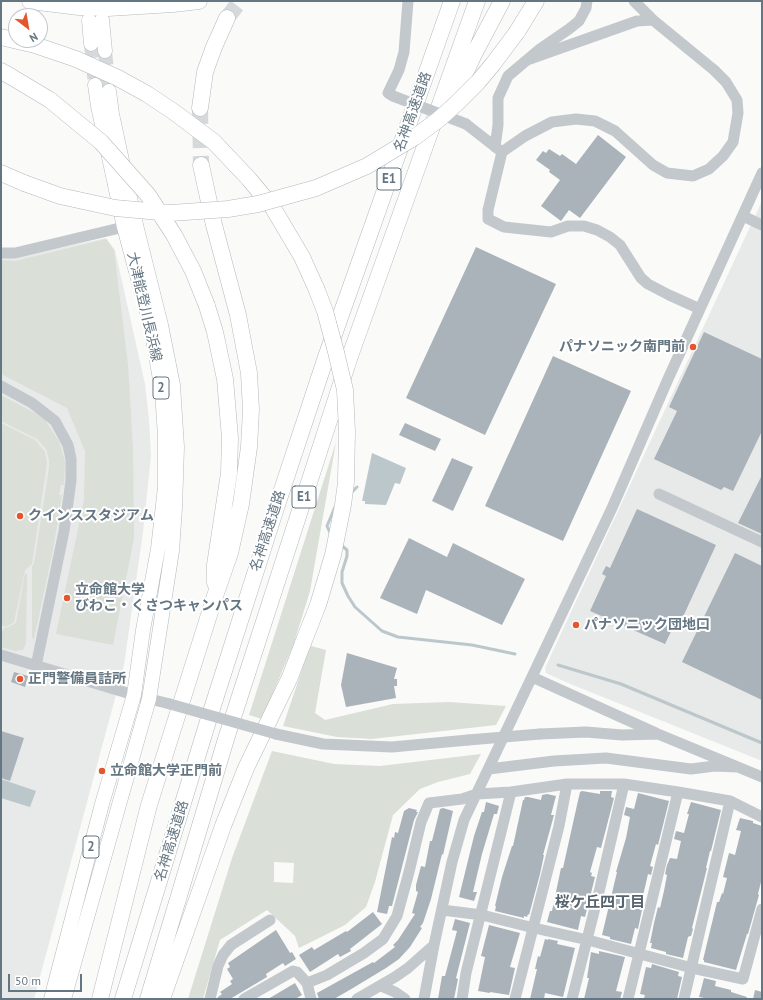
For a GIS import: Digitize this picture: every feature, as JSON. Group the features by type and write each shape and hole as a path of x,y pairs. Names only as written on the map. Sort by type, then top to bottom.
{"highway":[{"path":"30,1 79,7 108,8 152,6 200,1"},
{"name":"名神高速道路","path":"123,999 266,538 326,357 452,1"},
{"name":"名神高速道路","path":"148,999 226,739 350,356 477,1"},
{"path":"350,356 367,323 452,100 489,23 502,1"},
{"path":"1,173 60,196 108,207 143,212 170,213 228,209 258,204 316,188 367,166 415,137 438,120 478,82 493,64 517,32 536,1"},
{"path":"200,108 205,72 227,18"},
{"path":"1,37 76,59 118,78 147,94 214,142 249,179 272,208 302,257 316,288 334,346 345,390 347,432 346,482 333,555 318,605 290,677 246,768 226,819 162,999"},
{"path":"1,72 50,100 101,142 148,195 174,235 193,271 207,306 215,332 225,379 230,438 229,473 215,565 215,596"},
{"path":"100,999 149,805 230,553 241,504 249,447 251,410 249,373 238,315 214,225 201,165"}],"main road":[{"path":"91,44 96,20 105,51"},
{"name":"大津能登川長浜線","path":"51,999 102,804 134,695 143,630 158,549 166,487 162,391 151,327 124,227 98,106 95,85"},
{"name":"大津能登川長浜線","path":"64,999 149,699 172,551 177,447 173,385 161,325 135,220 112,114 109,91"}],"street":[{"path":"408,1 404,52 399,70 388,93 466,124 498,149"},
{"path":"588,1 579,21 570,29 540,49 508,76 498,98 498,149 488,210 488,219 504,227 538,232 552,232 568,226 584,226 597,230 610,237 620,245 641,278 648,284 669,296 700,309"},
{"path":"498,149 552,122 576,119 595,120 616,131 653,165 667,173 693,176 710,169 723,156 733,142 738,113 737,100 726,82 714,70 653,20 634,1"},
{"path":"527,60 637,21 653,20"},
{"path":"424,999 452,862 464,820 612,508 668,379 762,173"},
{"path":"743,216 762,225"},
{"path":"1,253 15,253 124,227"},
{"path":"1,386 32,403 55,422 68,445 71,459 71,481 64,531 36,666"},
{"path":"659,494 762,542"},
{"path":"1,655 134,695 276,734 323,744 392,747 540,734 586,732 622,735 658,734"},
{"path":"532,677 658,734 762,777"},
{"path":"489,769 554,761 606,758 691,768 715,766 737,767"},
{"path":"307,983 327,975 383,939 397,916 421,822 429,803 462,799 477,794 511,792 567,784 624,784 730,801 762,817"},
{"path":"515,999 534,928 567,784"},
{"path":"572,999 580,964 588,940 624,784"},
{"path":"462,999 466,973 482,915 511,792"},
{"path":"628,999 678,792"},
{"path":"684,999 730,801"},
{"path":"442,910 482,915 588,940 639,955 692,968 743,979 762,909"},
{"path":"210,999 218,966 223,955 231,945 270,920"},
{"path":"357,999 381,986 408,968 434,945"},
{"path":"244,999 293,971 297,972 307,983 311,999"},
{"path":"381,986 395,992 405,999"}],"shaded area":[{"path":"762,201 762,761 568,683 546,673 545,668"},
{"name":"立命館大学 びわこ・くさつキャンパス","path":"106,238 115,250 145,384 151,456 143,532 124,665 34,999 1,999 1,258 18,257"},
{"path":"106,239 114,250 128,365 133,449 134,538 113,645 56,634 84,500 85,451 67,408 1,374 1,260 15,261"},
{"path":"1,395 45,420 59,441 65,461 64,485 61,485 59,495 62,495 53,550 34,639 32,638 32,566 34,564 49,460 46,449 37,439 1,421"},
{"name":"クインススタジアム","path":"1,423 35,440 45,452 47,463 32,564 25,570 14,622 6,627 1,625"},
{"path":"336,442 310,591 294,643 262,719 249,715"},
{"path":"372,453 406,468 400,484 395,483 386,505 365,504 365,501 362,501"},
{"path":"25,573 27,574 26,643 23,650 15,651 1,647 1,634 4,628 16,623"},
{"path":"311,646 326,650 315,713 325,720 393,704 449,702 506,706 496,725 372,739 337,737 283,726"},
{"path":"272,751 334,764 380,766 481,754 470,774 438,782 420,789 393,815 375,882 366,907 345,925 299,948 295,936 267,910 220,940 203,999 188,999 232,858","holes":["274,862 294,863 293,883 274,882"]},
{"path":"1,779 36,791 30,807 1,798"}],"building":[{"path":"598,135 626,157 580,218 569,210 561,221 541,206 560,180 549,172 550,170 536,160 543,151 546,153 549,149 560,156 562,154 576,164"},
{"path":"476,247 556,284 485,435 406,398"},
{"path":"704,332 762,359 762,431 733,491 724,487 721,490 654,459 677,411 669,407"},
{"path":"553,356 631,391 563,541 485,506"},
{"path":"405,423 441,439 435,451 399,435"},
{"path":"452,458 473,467 453,511 432,501"},
{"path":"762,475 762,534 738,523"},
{"path":"637,509 716,545 682,619 678,617 665,644 590,611 606,576 602,574 606,566 610,568"},
{"path":"409,538 447,557 453,543 525,579 502,625 426,590 417,614 380,598"},
{"path":"735,553 762,566 762,700 682,662"},
{"path":"347,653 397,668 394,679 397,679 397,686 394,686 396,698 346,707 341,685"},
{"name":"正門警備員詰所","path":"14,672 28,676 25,687 11,682"},
{"path":"1,731 24,738 10,781 1,778"},
{"path":"600,791 612,791 611,797 614,798 601,848 597,847 590,872 592,873 591,876 595,877 585,917 581,916 578,930 547,922 550,911 552,911 580,792 600,794"},
{"path":"638,793 669,801 658,845 656,844 650,866 653,867 651,875 648,874 642,900 644,900 638,929 635,928 631,944 610,939 610,937 602,935 630,817 624,815 626,807 634,809"},
{"path":"547,794 556,796 551,815 554,815 529,915 528,914 527,917 524,916 524,918 495,911 502,877 513,846 523,800 525,797 528,797 541,800 542,795"},
{"path":"486,802 499,806 497,814 494,814 482,854 473,892 477,892 474,901 459,897 474,836 482,812 484,812"},
{"path":"691,802 721,810 706,868 693,929 691,936 688,937 683,958 666,954 666,952 651,948 652,943 650,943 658,907 660,908 664,891 667,865 670,858 677,859 681,841 674,839 676,831 684,833 689,814 687,814"},
{"path":"409,808 417,810 416,812 418,812 414,820 392,906 389,906 387,914 377,912 392,837 394,838 395,832 398,833 404,811"},
{"path":"443,808 453,811 443,855 442,854 431,899 423,923 420,927 422,928 410,947 399,959 386,968 334,999 319,999 317,993 373,962 374,963 395,947 393,945 415,914 412,913 418,892 416,891 416,885 421,866 425,867 430,841 432,841 440,809"},
{"path":"740,818 753,821 753,823 762,826 762,878 759,895 748,934 736,970 704,962 703,960 717,902 719,902 722,893 723,894 727,878 723,877 729,853 735,855 741,831 736,830"},
{"path":"373,912 382,924 350,949 351,951 340,957 338,954 310,972 299,955 312,947 314,950 346,931 347,932"},
{"path":"455,919 470,923 456,978 458,979 454,999 438,999 442,976 445,976 457,931 452,930"},
{"path":"489,925 520,933 510,967 515,968 509,995 478,991 485,957 481,956"},
{"path":"276,930 290,953 292,952 296,959 285,966 283,963 266,974 267,977 230,999 217,999 222,994 220,992 232,984 230,981 233,979 227,969 230,967 228,963"},
{"path":"545,939 558,941 557,944 575,948 563,997 545,993 544,999 530,999 537,969 535,969 538,956 540,957"},
{"path":"599,951 625,957 616,991 622,992 620,999 584,999 589,978 587,978 591,952 599,954"},
{"path":"652,964 679,972 678,976 682,977 677,999 651,999 644,998 645,995 640,994 646,967 651,968"},
{"path":"704,978 716,981 715,986 731,990 731,992 747,997 746,999 709,999 699,997"},
{"path":"295,983 302,995 295,999 268,999"},
{"path":"755,990 762,992 762,999 753,999"}],"waterway":[{"path":"351,493 357,487"},
{"path":"331,535 327,526 335,507"},
{"path":"341,545 347,550 347,556 342,572 342,583 348,596 355,607 382,631 398,637 472,645 515,654"},
{"path":"558,665 621,684 762,743"}],"tunnel":[{"path":"227,18 240,1"},
{"path":"91,44 95,85"},
{"path":"105,51 109,91"},
{"path":"200,108 201,165"}],"place":[{"name":"パナソニック南門前","path":"693,347"},
{"name":"クインススタジアム","path":"20,516"},
{"name":"立命館大学 びわこ・くさつキャンパス","path":"67,598"},
{"name":"パナソニック団地口","path":"576,625"},
{"name":"正門警備員詰所","path":"20,679"},
{"name":"立命館大学正門前","path":"102,771"}],"district":[{"name":"桜ケ丘四丁目","path":"600,903"}]}
